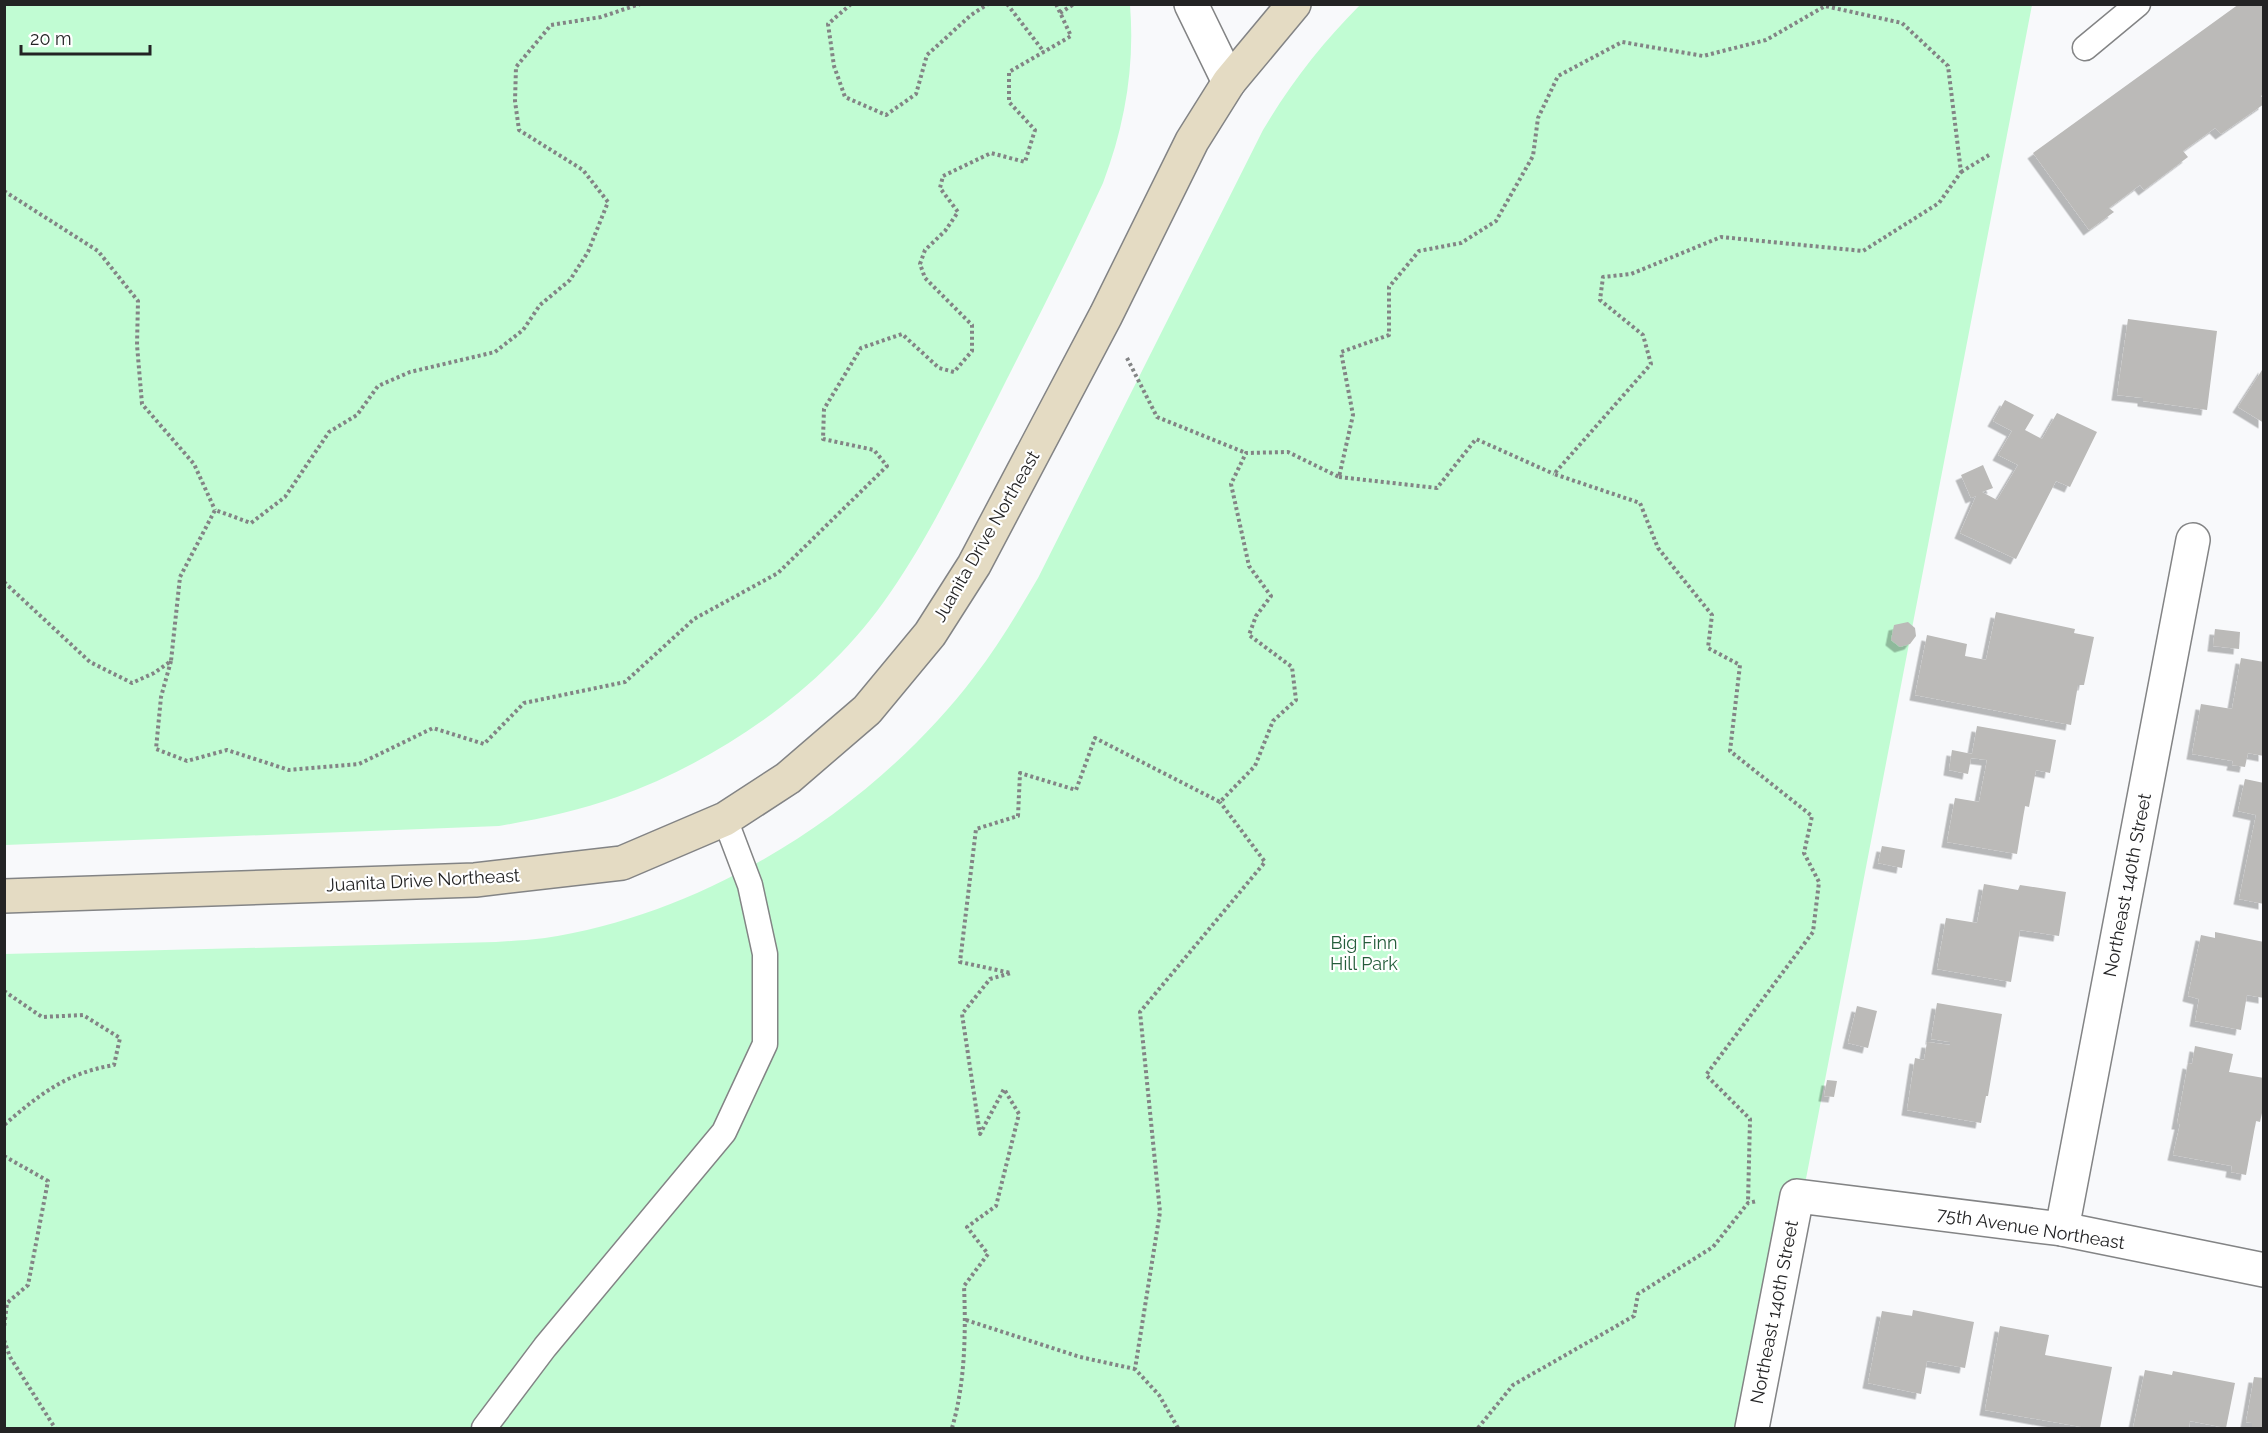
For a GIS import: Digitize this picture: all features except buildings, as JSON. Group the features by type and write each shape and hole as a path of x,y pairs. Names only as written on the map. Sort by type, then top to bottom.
{"main road":[{"name":"Juanita Drive Northeast","path":"4,896 475,880 622,862 725,819 788,778 867,710 930,634 974,565 1106,315 1192,141 1229,82 1294,4"}],"street":[{"path":"1191,4 1229,82"},
{"name":"Northeast 140th Street","path":"2061,1229 2193,540"},
{"name":"Northeast 140th Street","path":"1752,1428 1797,1196"},
{"name":"75th Avenue Northeast","path":"1797,1196 2061,1229 2264,1270"}],"lane":[{"path":"2085,48 2138,4"},
{"path":"484,1428 545,1347 724,1132 765,1044 765,954 750,885 725,819"}],"path":[{"path":"4,191 98,251 138,301 137,345 142,404 194,464 215,510 251,523 285,498 329,432 357,415 378,387 410,372 495,352 523,330 540,305 570,280 588,252 608,202 583,170 519,130 515,101 516,67 551,26 601,17 640,4"},
{"path":"851,4 828,24 834,66 845,96 886,115 916,94 927,55 971,15 988,4"},
{"path":"1006,4 1044,52"},
{"path":"215,510 180,577 171,661 161,697 156,749 187,761 227,750 289,770 359,764 432,728 484,744 524,703 625,682 694,618 778,573 887,466 874,450 823,439 824,409 861,348 902,334 939,368 954,372 972,351 972,325 925,278 920,264 925,250 945,231 958,213 940,188 943,176 991,153 1025,162 1035,130 1009,102 1009,72 1071,36 1056,4"},
{"path":"1060,13 1074,4"},
{"path":"1339,477 1353,415 1341,351 1389,335 1389,287 1419,250 1461,243 1496,221 1533,156 1538,118 1558,76 1622,42 1703,56 1766,40 1826,6 1902,23 1948,66 1961,172"},
{"path":"1554,474 1651,364 1643,335 1600,300 1603,277 1631,274 1721,237 1863,251 1939,203 1961,172 1989,155"},
{"path":"1106,315 1157,417 1246,453 1288,452 1339,477 1437,488 1476,440 1554,474 1640,503 1658,549 1712,615 1708,648 1740,665 1731,751 1812,816 1804,854 1819,882 1813,932 1706,1075 1750,1119 1748,1203 1713,1247 1638,1294 1634,1316 1513,1385 1478,1428"},
{"path":"1220,802 1255,766 1273,721 1296,700 1292,667 1249,635 1256,616 1270,596 1249,566 1231,484 1246,453"},
{"path":"4,582 90,662 132,683 154,673 171,661"},
{"path":"952,1428 957,1404 966,1320 964,1286 988,1254 967,1227 996,1206 1019,1114 1004,1089 980,1134 962,1014 990,980 1011,973 960,962 976,830 1017,816 1020,773 1076,790 1095,738 1220,802 1265,862 1140,1012 1160,1212 1135,1369"},
{"path":"4,991 42,1017 83,1016 120,1038 114,1065 89,1069 42,1092 4,1125"},
{"path":"4,1156 48,1181 28,1285 7,1304 4,1328"},
{"path":"1748,1203 1797,1196"},
{"path":"966,1320 1080,1358 1135,1369 1160,1395 1178,1428"},
{"path":"4,1340 10,1357 55,1428"}],"green space":[{"path":"5,5 1130,5 1131,50 1127,95 1111,161 1063,267 970,453 919,548 890,593 835,659 769,716 695,763 617,797 544,817 499,826 5,845"},
{"name":"Big Finn Hill Park","path":"1360,5 2032,5 1758,1428 5,1428 4,954 496,942 545,938 606,925 667,905 727,879 784,847 838,810 888,769 934,725 1000,641 1038,578 1263,130 1284,96 1308,64"}]}
